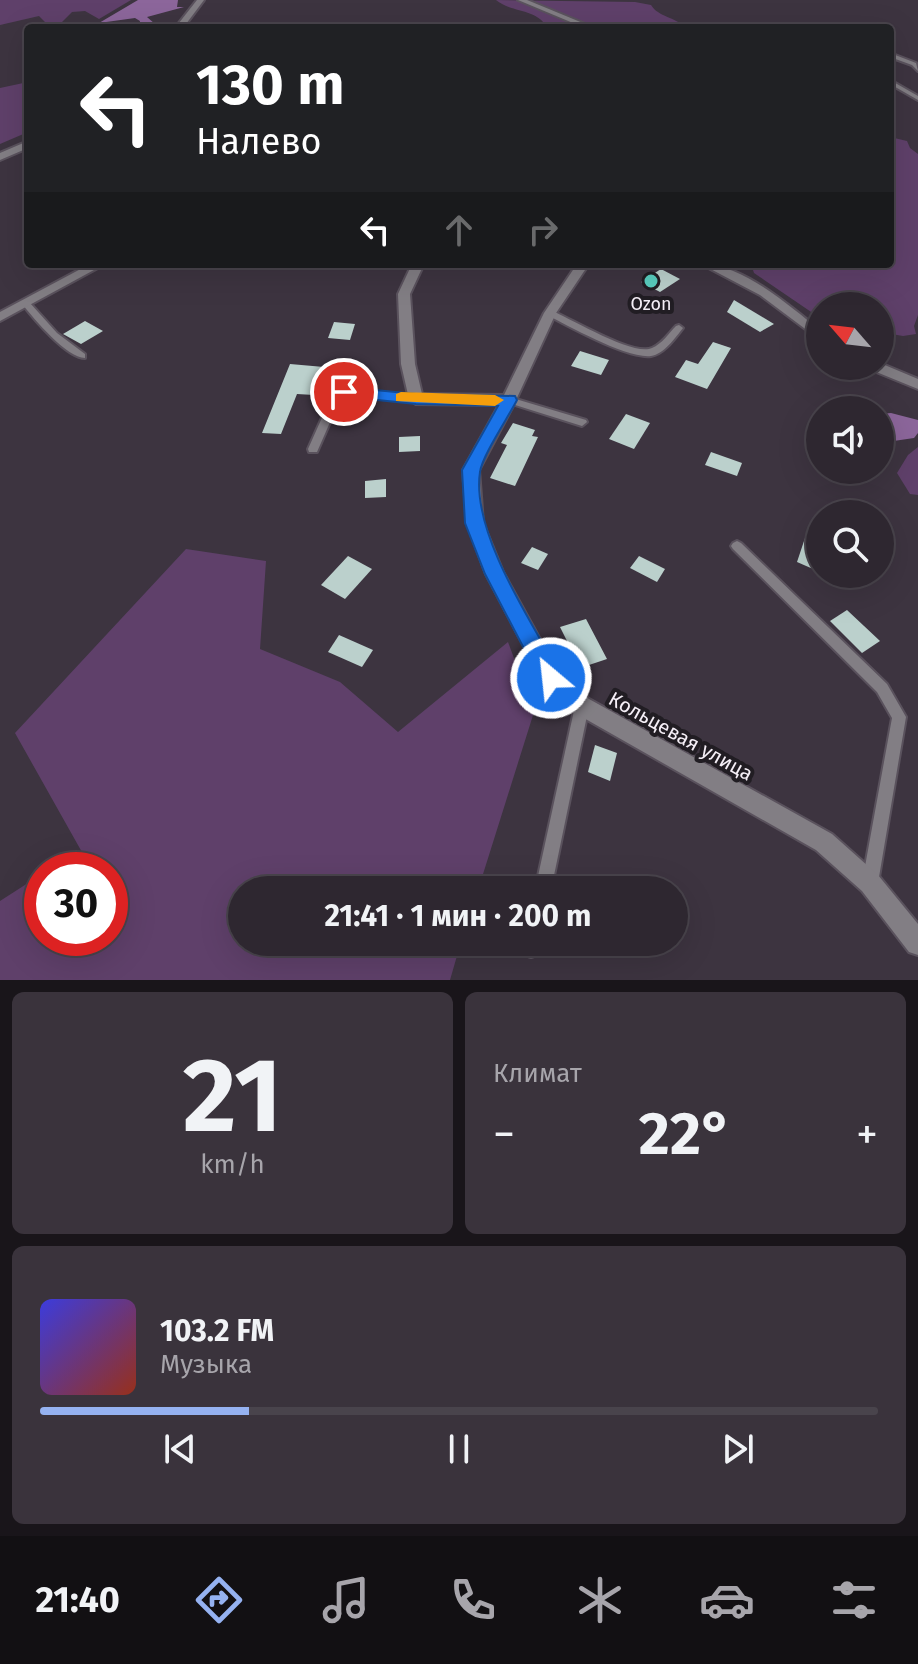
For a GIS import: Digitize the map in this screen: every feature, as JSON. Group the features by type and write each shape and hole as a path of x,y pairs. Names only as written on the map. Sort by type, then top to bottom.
{"street":[{"path":"182,24 201,0"},
{"path":"521,0 581,24"},
{"path":"0,157 24,146"},
{"path":"0,317 92,268"},
{"path":"416,268 404,294 408,364 416,399 509,400"},
{"name":"Кольцевая улица","path":"580,268 550,313 509,400 471,470 475,523 495,574 551,678 582,706 824,842 870,883 918,943"},
{"path":"715,268 764,292 806,325"},
{"path":"894,374 918,384"}],"lane":[{"path":"894,56 914,64 918,69"},
{"path":"894,84 918,98"},
{"path":"27,305 54,335 82,356"},
{"path":"550,313 599,337 647,354 656,351 679,328"},
{"path":"313,449 334,402 344,392 350,365"},
{"path":"344,392 416,399"},
{"path":"509,400 582,422"},
{"path":"737,546 882,688 899,717 870,883"},
{"path":"546,876 582,706"}],"shaded area":[{"path":"0,0 131,0 99,19 85,11 72,12 61,23 45,22 39,16 0,25"},
{"path":"138,0 178,0 177,7 184,7 147,17 155,24 140,24 135,18 99,23"},
{"path":"496,0 635,2 651,5 681,24 544,24 531,14"},
{"path":"24,83 24,134 0,144 0,88"},
{"path":"894,138 907,141 918,154 916,334 894,334 894,292 806,292 806,308 754,273 752,268 894,268"},
{"path":"894,414 918,420 918,433 914,438 894,441"},
{"path":"918,447 918,495 910,494 897,473 908,455"},
{"path":"186,549 266,561 260,649 340,682 398,732 508,642 534,712 482,876 228,876 228,956 457,956 450,980 0,980 0,901 24,886 24,956 128,956 128,852 82,852 15,733"}],"building":[{"path":"661,269 680,279 660,292 641,282"},
{"path":"734,300 774,324 760,332 727,312"},
{"path":"85,321 103,331 81,344 63,334"},
{"path":"334,322 355,324 350,340 328,338"},
{"path":"713,342 731,348 707,389 675,377 686,360 698,364"},
{"path":"580,351 609,360 601,375 571,366"},
{"path":"290,364 324,367 314,395 297,394 281,434 262,433"},
{"path":"626,414 650,423 634,449 609,439"},
{"path":"513,423 535,430 532,436 538,437 515,486 490,478 507,445 501,443"},
{"path":"420,436 420,451 399,452 399,437"},
{"path":"711,452 742,463 737,476 705,465"},
{"path":"386,479 386,497 365,498 365,481"},
{"path":"805,538 806,566 797,562"},
{"path":"532,547 548,554 538,570 521,563"},
{"path":"348,556 372,569 345,599 321,585"},
{"path":"639,556 665,569 657,582 630,568"},
{"path":"847,610 880,641 862,653 830,621"},
{"path":"586,619 607,659 580,668 575,658 570,660 563,645 568,643 560,627"},
{"path":"339,635 373,650 362,667 328,652"},
{"path":"595,745 617,753 610,781 588,772"}],"slow traffic":[{"path":"401,398 495,400"}],"place":[{"name":"Ozon","path":"651,281"}],"route":[{"path":"344,392 416,399 509,400 471,470 475,523 495,574 551,678"}]}
